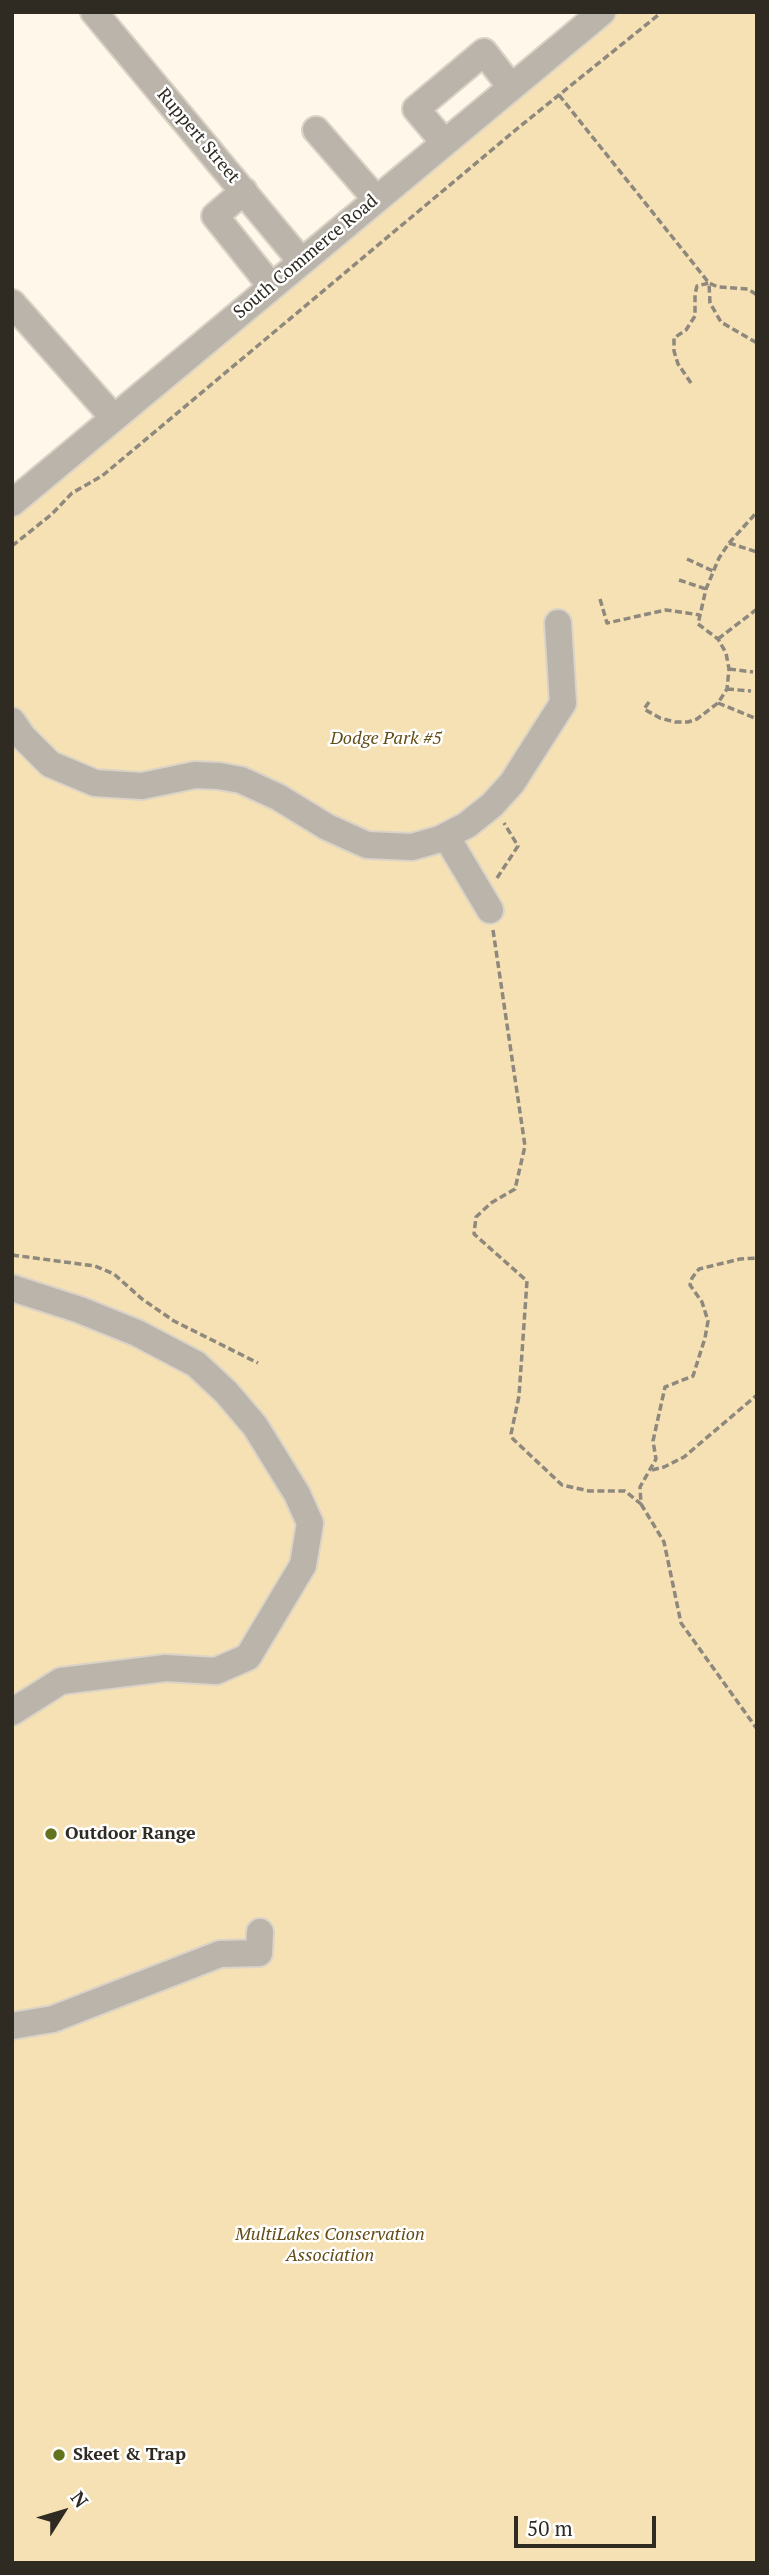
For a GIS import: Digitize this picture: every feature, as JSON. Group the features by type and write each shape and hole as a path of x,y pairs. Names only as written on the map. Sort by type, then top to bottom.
{"street":[{"name":"Ruppert Street","path":"94,12 301,261"},
{"name":"South Commerce Road","path":"12,503 511,87 585,18"},
{"path":"444,142 416,109 484,52 511,87"},
{"path":"316,130 376,199"},
{"path":"244,191 215,216 271,286"},
{"path":"12,303 114,418"},
{"path":"12,721 23,737 50,764 94,783 142,786 195,775 241,780 278,797 327,827 367,845 412,847 446,836 467,825 492,805 512,783 564,703 558,623"},
{"path":"446,836 490,910"},
{"path":"12,1288 80,1310 138,1333 196,1364 256,1426 297,1494 310,1523 303,1565 248,1657 216,1671 166,1668 61,1681 12,1712"},
{"path":"12,2026 53,2019 220,1954 259,1954 260,1932"}],"path":[{"path":"12,546 52,514 72,492 102,476 662,12"},
{"path":"559,95 709,283 718,288 748,289 757,295"},
{"path":"709,283 710,303 720,322 757,343"},
{"path":"691,383 678,364 674,338 686,330 695,316 697,286 709,283"},
{"path":"649,702 644,709 660,718 688,722 697,719 718,703 727,690 729,670 726,653 718,639 698,624 713,571 729,542 757,512"},
{"path":"729,542 757,552"},
{"path":"687,559 713,571"},
{"path":"679,579 706,589"},
{"path":"600,599 607,623 666,610 700,615"},
{"path":"718,639 757,609"},
{"path":"729,670 752,671"},
{"path":"727,690 751,691"},
{"path":"718,703 757,719"},
{"path":"476,887 499,877 518,846 492,805"},
{"path":"490,910 525,1146 515,1189 491,1203 475,1217 474,1234 527,1280 519,1396 511,1434 557,1482 589,1491 625,1491 641,1504 664,1542 681,1623 757,1729"},
{"path":"12,1255 95,1266 114,1274 142,1299 174,1321 258,1363"},
{"path":"641,1504 640,1487 656,1460 653,1441 665,1387 693,1376 705,1338 708,1321 702,1302 690,1285 692,1278 699,1269 740,1259 757,1258"},
{"path":"652,1470 684,1457 757,1395"}],"green space":[{"path":"613,12 757,12 757,2563 12,2563 12,510"}],"place":[{"name":"Outdoor Range","path":"51,1834"},
{"name":"Skeet & Trap","path":"59,2455"}],"park label":[{"name":"Dodge Park #5","path":"386,739"},
{"name":"MultiLakes Conservation Association","path":"330,2245"}]}
